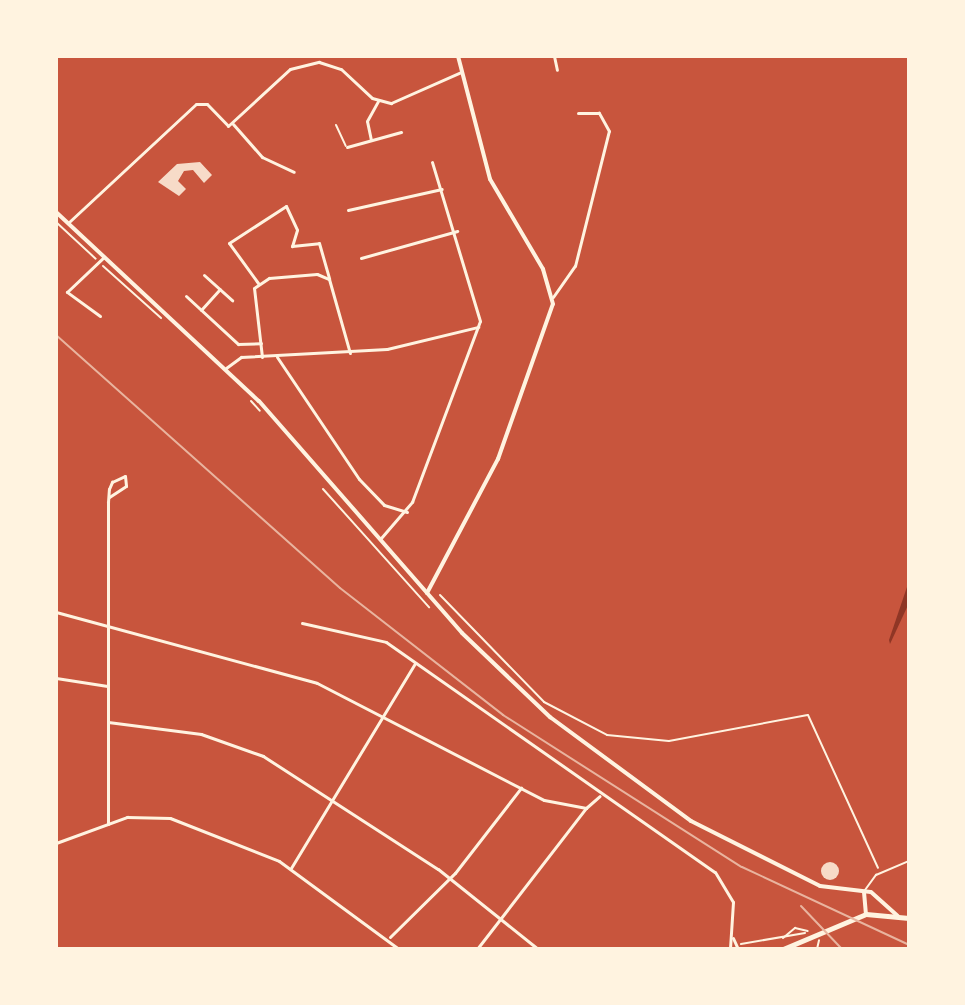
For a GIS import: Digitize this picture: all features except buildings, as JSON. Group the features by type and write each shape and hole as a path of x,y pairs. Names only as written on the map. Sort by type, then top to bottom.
{"highway":[{"path":"783,949 806,936 866,914 909,918"},
{"path":"791,949 806,936"}],"main road":[{"path":"427,593 498,459 553,297 490,179 458,56"},
{"path":"56,212 226,368 427,593 526,697 649,795 802,878 835,891 864,892 898,916"},
{"path":"864,892 866,914"}],"street":[{"path":"554,56 557,70"},
{"path":"233,124 290,69 319,62 341,69 378,101 410,99 461,72"},
{"path":"371,140 367,121 378,101"},
{"path":"68,223 196,104 233,124 262,157 294,172"},
{"path":"553,297 575,266 609,131 599,113 578,113"},
{"path":"347,147 401,132"},
{"path":"380,539 407,512 478,327 458,231 432,162"},
{"path":"348,210 442,189"},
{"path":"258,283 229,243 286,206 297,230 292,246 319,243 350,353"},
{"path":"361,258 458,231"},
{"path":"100,316 67,292 104,257"},
{"path":"258,283 317,274 329,279"},
{"path":"204,275 232,300"},
{"path":"258,283 253,295 262,357"},
{"path":"201,310 220,289"},
{"path":"186,296 238,344 261,343"},
{"path":"226,368 241,357 350,353 478,327"},
{"path":"277,357 359,479 384,505 407,512"},
{"path":"108,824 109,497 115,478 125,476 126,486 109,497"},
{"path":"56,612 305,679 383,714 521,788 586,808"},
{"path":"302,623 377,638 600,796 715,872 733,897 734,947"},
{"path":"291,868 329,795 415,662"},
{"path":"56,678 107,686"},
{"path":"108,722 235,743 329,795 450,878 538,949"},
{"path":"389,938 450,878 521,788"},
{"path":"477,949 586,808 600,796"},
{"path":"56,843 136,815 170,818 291,868 389,938 399,949"}],"lane":[{"path":"336,125 347,147"},
{"path":"864,892 879,873 909,861"}],"path":[{"path":"56,222 165,322"},
{"path":"239,390 271,423"},
{"path":"323,489 429,607"},
{"path":"440,595 544,702 607,735 669,741 808,715 879,873"},
{"path":"782,939 803,928"},
{"path":"734,947 806,936"}],"shaded area":[{"path":"908,584 909,603 890,644 889,640"}],"railway":[{"path":"56,335 340,588 503,715 742,867 909,945"},
{"path":"801,906 842,949"}]}
